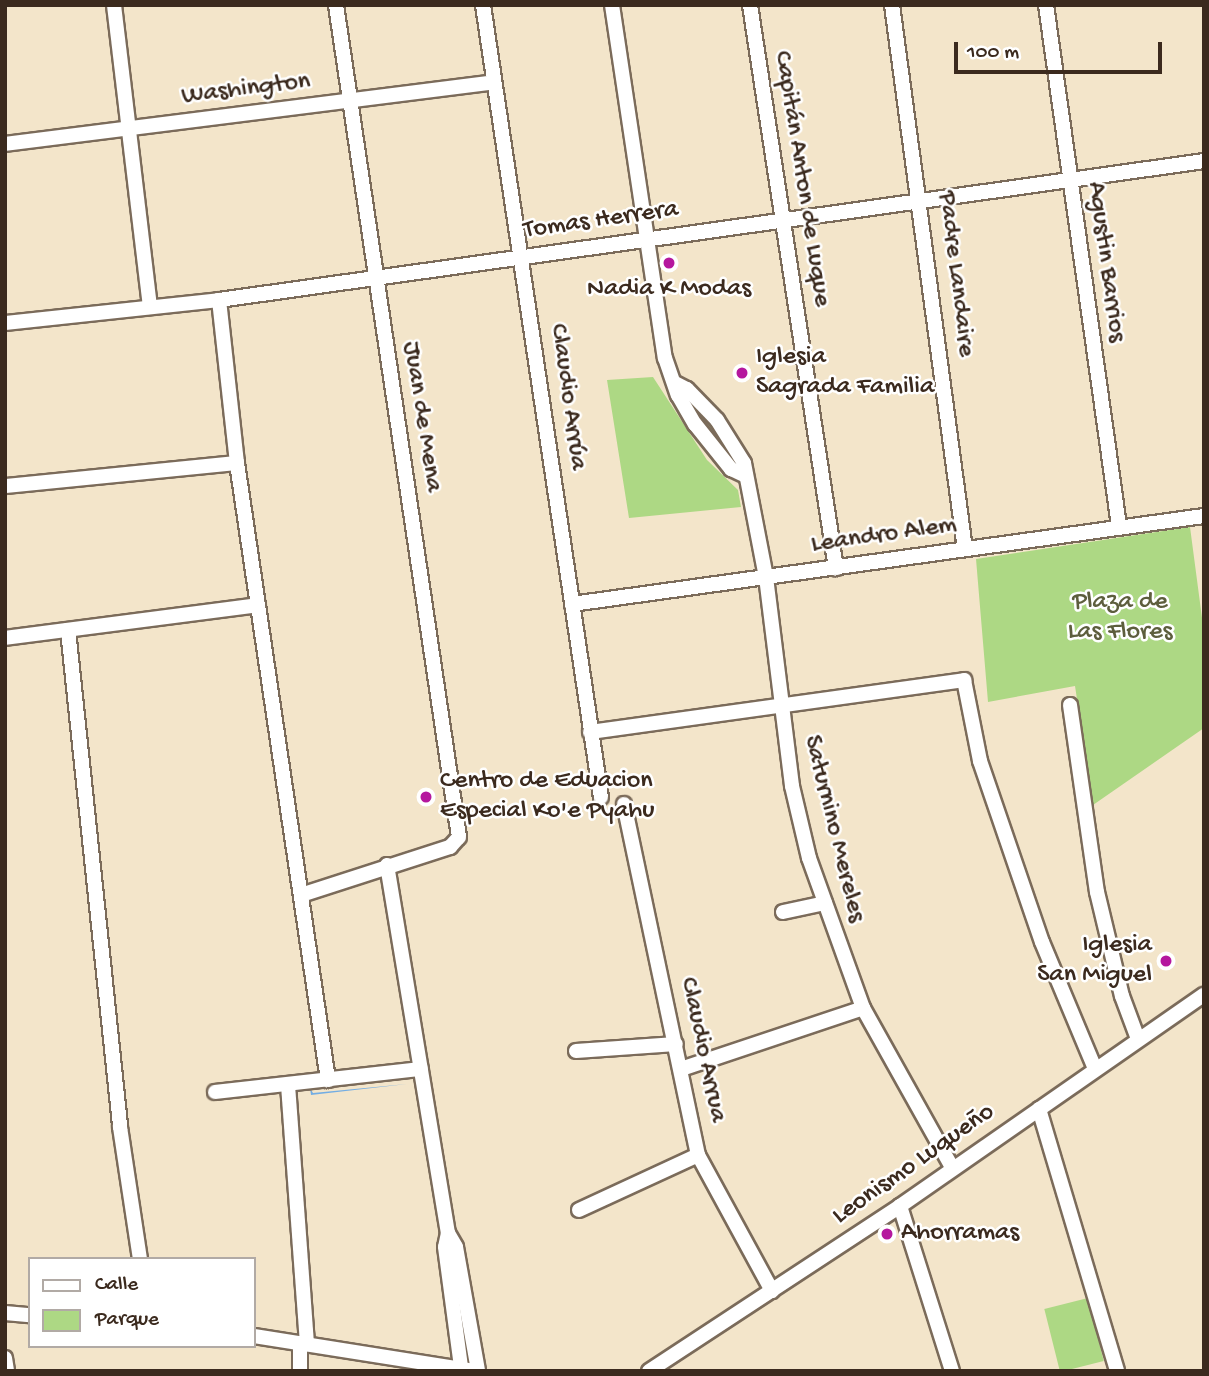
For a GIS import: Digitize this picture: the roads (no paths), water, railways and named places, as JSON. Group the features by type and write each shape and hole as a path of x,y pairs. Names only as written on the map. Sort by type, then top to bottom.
{"street":[{"path":"114,5 150,307"},
{"name":"Juan de Mena","path":"336,5 459,836 450,847 387,865"},
{"name":"Claudio Arrúa","path":"483,5 601,797"},
{"name":"Saturnino Mereles","path":"612,5 665,358 678,395 705,438 732,470 744,475"},
{"name":"Capitán Anton de Luque","path":"750,5 836,568"},
{"name":"Padre Landaire","path":"892,5 921,199 965,549"},
{"name":"Agustin Barrios","path":"1046,5 1068,178 1119,526"},
{"name":"Washington","path":"5,144 493,82"},
{"name":"Tomas Herrera","path":"5,324 219,300 1068,178 1204,161"},
{"path":"219,300 237,463 328,1080"},
{"name":"Saturnino Mereles","path":"676,383 687,389 724,429 744,463 744,475 752,494 766,577 792,786 834,938 863,1008 953,1169"},
{"path":"5,486 237,463"},
{"name":"Leandro Alem","path":"572,604 1204,516"},
{"path":"5,638 258,605"},
{"path":"68,630 120,1127 140,1257"},
{"path":"590,732 964,680 980,761 1042,942 1095,1069"},
{"path":"1070,705 1097,891 1122,996 1138,1039"},
{"name":"Claudio Arrua","path":"624,804 698,1154 772,1291"},
{"path":"256,1336 425,1366 471,1370 456,1247 448,1233 387,865 301,895"},
{"path":"783,912 825,903"},
{"name":"Leonismo Luqueño","path":"649,1371 900,1206 1204,995"},
{"path":"681,1069 863,1008"},
{"path":"576,1051 676,1044"},
{"path":"215,1092 421,1069"},
{"path":"288,1085 304,1343 300,1371"},
{"path":"1038,1109 1117,1371"},
{"path":"579,1210 698,1154"},
{"path":"900,1206 952,1371"},
{"path":"5,1313 28,1315"},
{"path":"5,1358 7,1371"}],"water":[{"path":"407,1084 311,1095 310,1088 313,1093"}],"place":[{"name":"Nadia K Modas","path":"669,263"},
{"name":"Iglesia Sagrada Familia","path":"742,373"},
{"name":"Centro de Eduacion Especial Ko'e Pyahu","path":"426,797"},
{"name":"Iglesia San Miguel","path":"1166,961"},
{"name":"Ahorramas","path":"887,1234"}],"park label":[{"name":"Plaza de Las Flores","path":"1120,618"}]}
